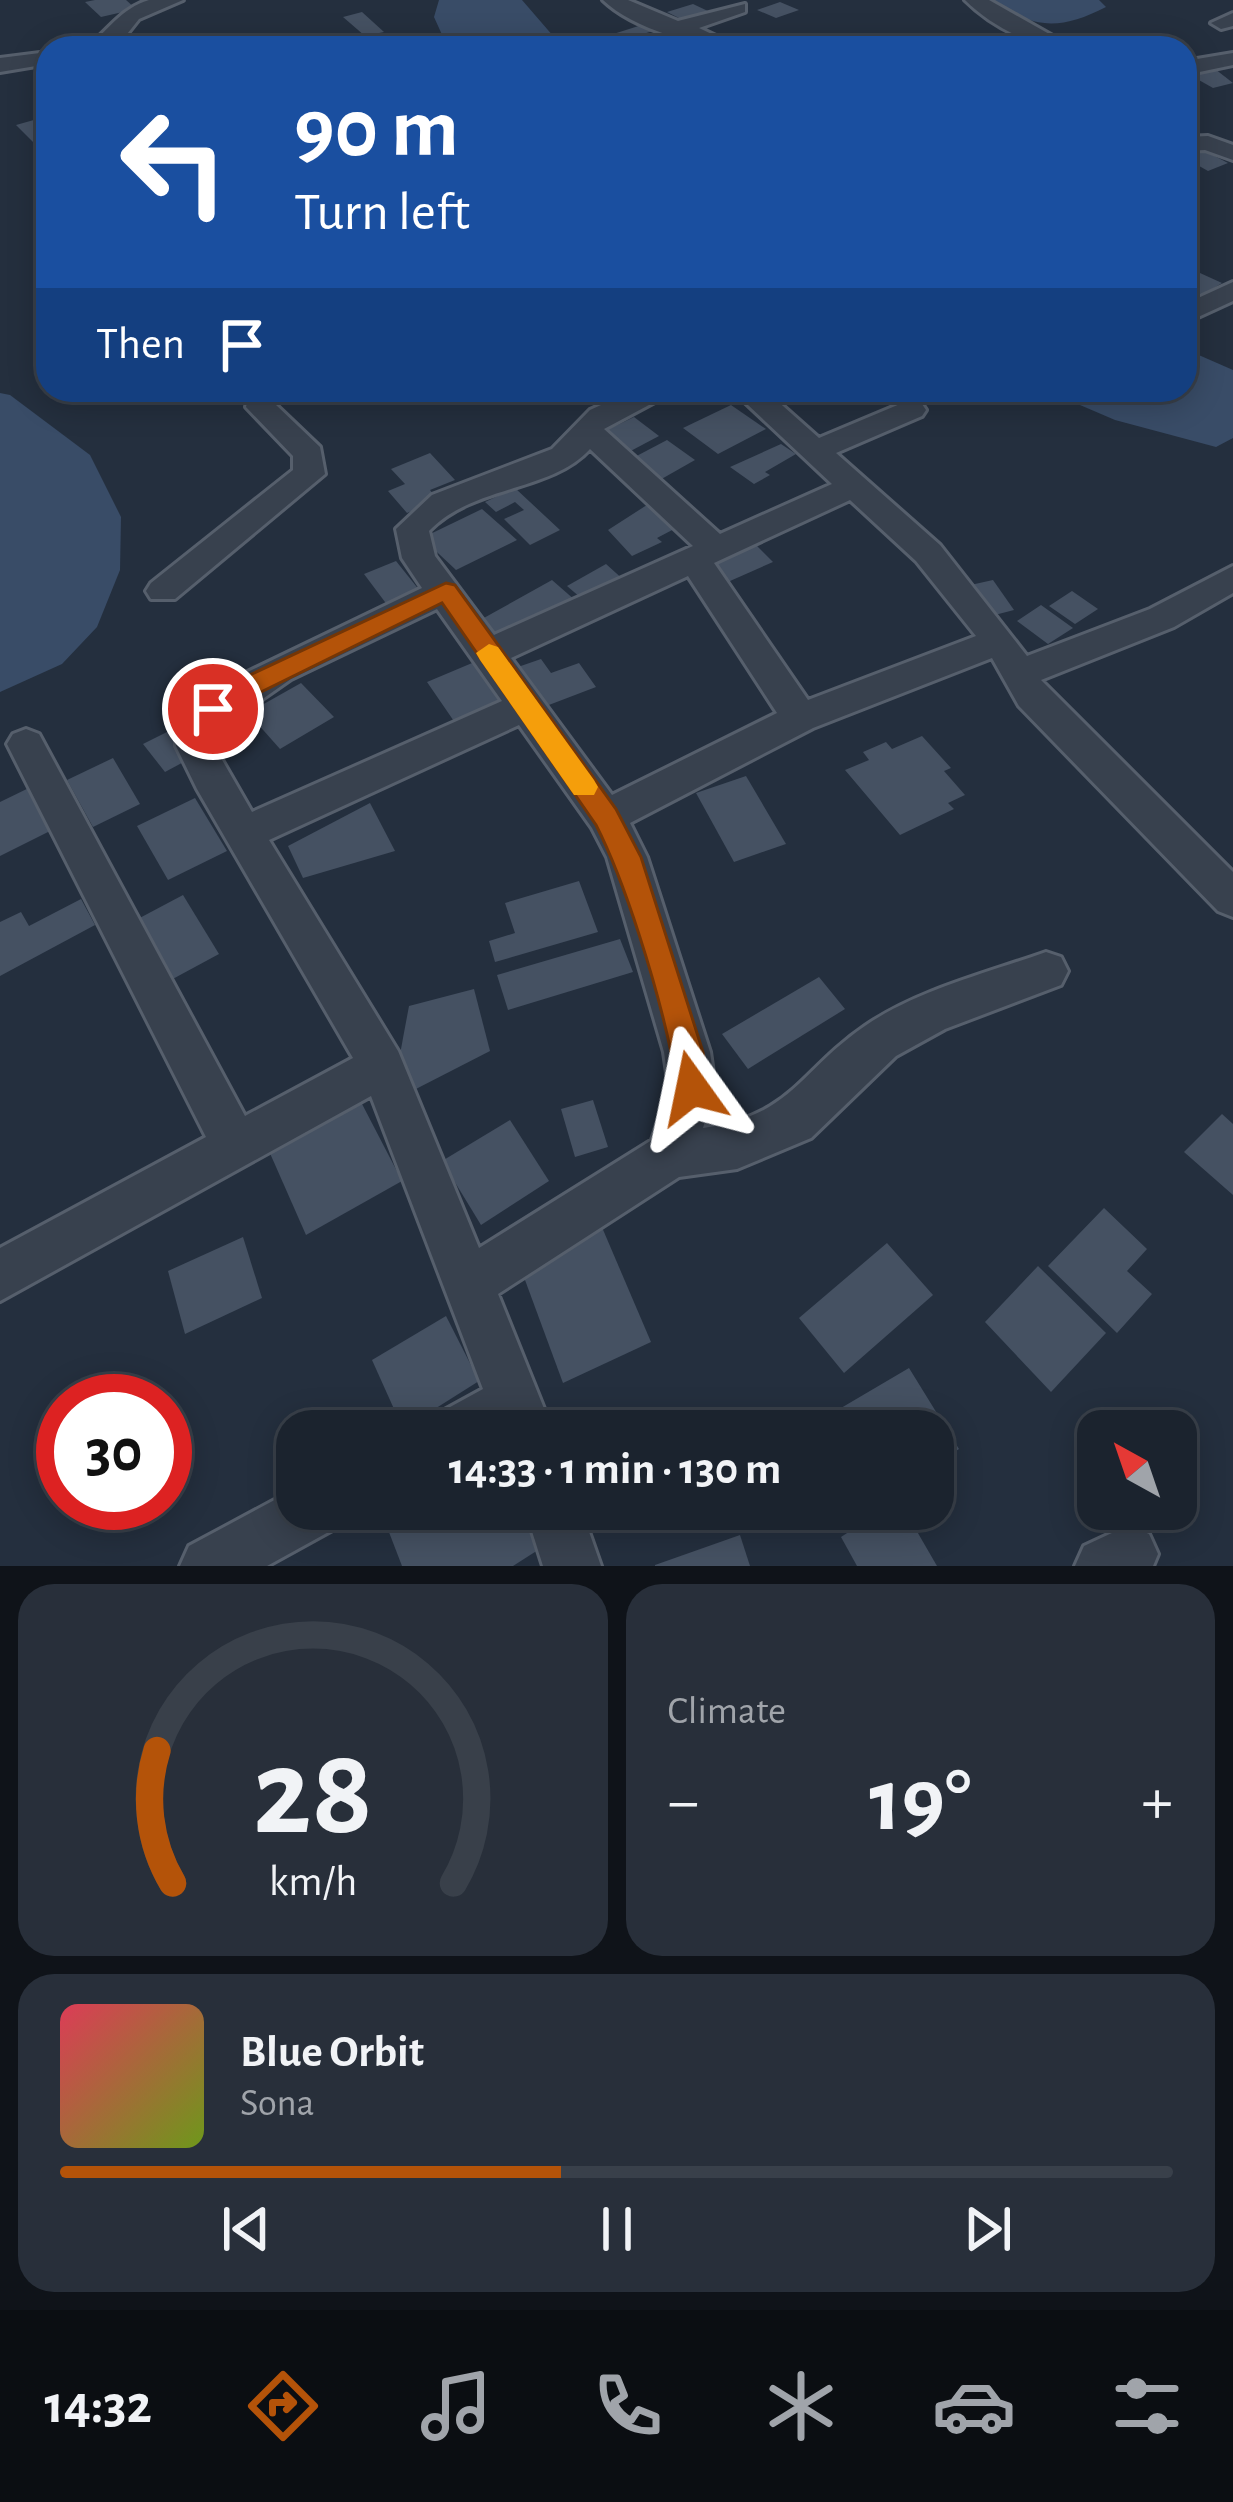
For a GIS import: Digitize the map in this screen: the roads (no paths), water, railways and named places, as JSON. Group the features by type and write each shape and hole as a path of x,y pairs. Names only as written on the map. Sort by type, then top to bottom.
{"street":[{"path":"110,36 129,14 173,0"},
{"path":"613,0 644,19 701,36"},
{"path":"975,0 1038,36"},
{"path":"680,27 739,4"},
{"path":"1197,66 1233,59"},
{"path":"0,65 36,60"},
{"path":"1197,143 1233,153"},
{"path":"1197,309 1233,290"},
{"path":"163,591 309,474 309,454 261,402"},
{"path":"635,402 596,419 581,444 563,456 423,515 412,529 412,543 606,817 627,857 687,1052 692,1088 670,1154"},
{"path":"761,402 928,553 1010,658 1032,696 1233,899"},
{"path":"818,450 911,410"},
{"path":"588,430 705,554 800,718"},
{"path":"488,653 856,485"},
{"path":"606,817 800,718 1162,618 1233,578"},
{"path":"446,591 248,687 213,709 195,728 195,746 382,1066 518,1410"},
{"path":"244,834 525,706"},
{"path":"26,744 234,1144"},
{"path":"471,1282 670,1154 737,1146 794,1121 880,1041 929,1015 1046,971"},
{"path":"0,1276 382,1066"},
{"path":"209,1566 276,1530"},
{"path":"560,1530 572,1566"}],"water":[{"path":"439,0 522,0 553,36 443,36 434,17"},
{"path":"991,0 1099,0 1106,7 1075,20 1048,23 1021,17"},
{"path":"1197,354 1233,370 1233,438 1216,447 1115,420 1073,402 1197,402"},
{"path":"0,393 10,395 90,455 121,517 120,570 97,627 62,664 0,692"}]}
